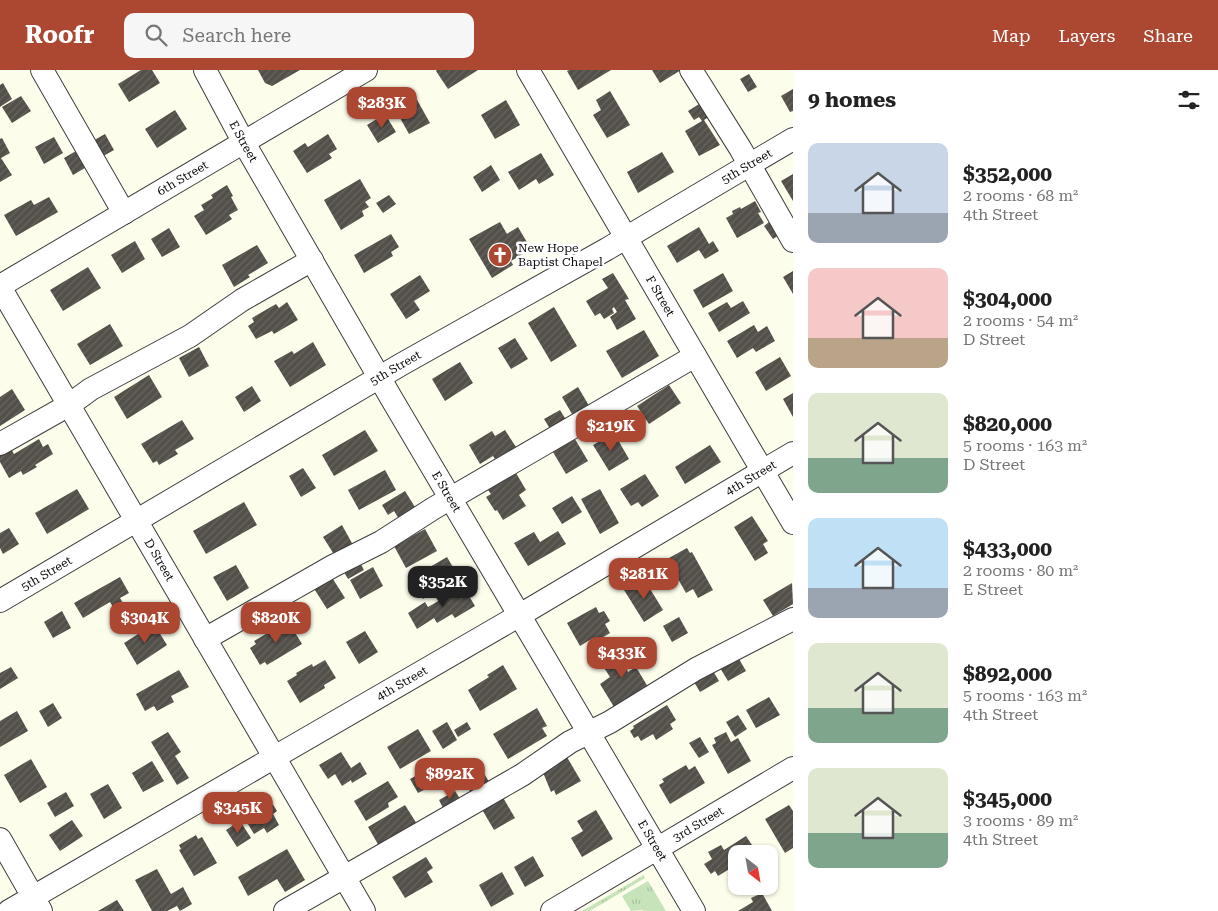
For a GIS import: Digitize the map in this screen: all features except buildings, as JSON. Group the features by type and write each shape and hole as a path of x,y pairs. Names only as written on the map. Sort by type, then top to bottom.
{"street":[{"path":"42,70 124,213"},
{"name":"E Street","path":"204,70 244,143 380,377 694,911"},
{"name":"6th Street","path":"0,286 366,70"},
{"name":"F Street","path":"528,70 793,523"},
{"path":"691,70 740,148 793,241"},
{"name":"5th Street","path":"0,601 380,377 626,238 793,138"},
{"path":"0,444 69,405 91,388 190,336 242,300 312,260"},
{"name":"D Street","path":"0,286 364,911"},
{"path":"205,639 333,566 380,542 451,498 695,356"},
{"name":"4th Street","path":"9,911 37,904 275,758 793,454"},
{"path":"285,911 522,775 570,742 610,722 696,669 793,619"},
{"name":"3rd Street","path":"552,911 793,768"},
{"path":"0,839 37,904"}],"green space":[{"path":"644,875 645,878 590,911 582,911"},
{"path":"648,881 666,911 631,911 622,896"}],"place":[{"name":"New Hope Baptist Chapel","path":"500,255"}]}
